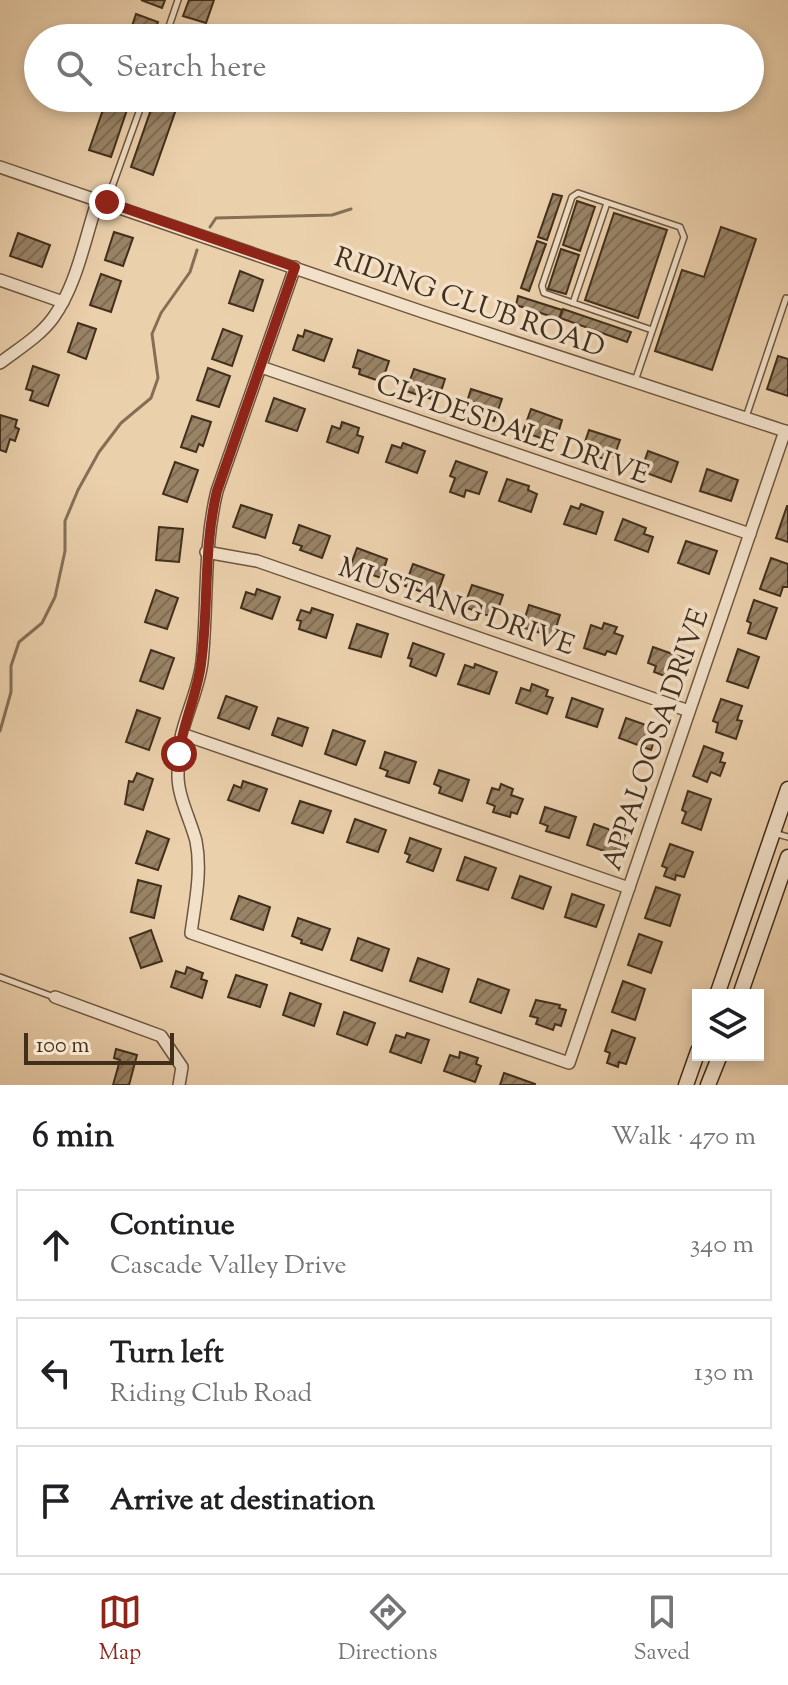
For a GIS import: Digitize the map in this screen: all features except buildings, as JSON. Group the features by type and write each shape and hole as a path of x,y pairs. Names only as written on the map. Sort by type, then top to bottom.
{"main road":[{"path":"719,989 780,835 788,789"},
{"path":"742,989 788,857"},
{"path":"686,1085 694,1061"},
{"path":"708,1085 718,1061"}],"street":[{"name":"RIDING CLUB ROAD","path":"0,167 786,431"},
{"path":"0,363 52,320 63,302 102,201"},
{"path":"295,267 217,491 206,552 202,662 182,734 629,888"},
{"path":"0,280 63,302"},
{"name":"CLYDESDALE DRIVE","path":"261,367 750,534"},
{"name":"APPALOOSA DRIVE","path":"182,734 178,782 197,845 198,877 191,933 569,1063 786,431"},
{"name":"MUSTANG DRIVE","path":"206,552 257,561 689,711"},
{"path":"55,997 161,1036 182,1067 179,1085"}],"lane":[{"path":"170,24 178,0"},
{"path":"102,201 138,112"},
{"path":"635,381 684,237 680,227 578,193 572,197 542,286 544,293 652,330"},
{"path":"573,303 607,203"},
{"path":"746,418 786,298"},
{"path":"0,977 55,997"}],"waterway":[{"path":"210,227 216,218 332,215 351,209"},
{"path":"0,731 11,692 11,666 19,642 42,623 55,597 65,551 65,521 99,452 121,423 151,398 158,378 152,334 161,313 190,272 197,250"}],"route":[{"path":"107,202 295,267 210,519 202,662 179,754"}]}
